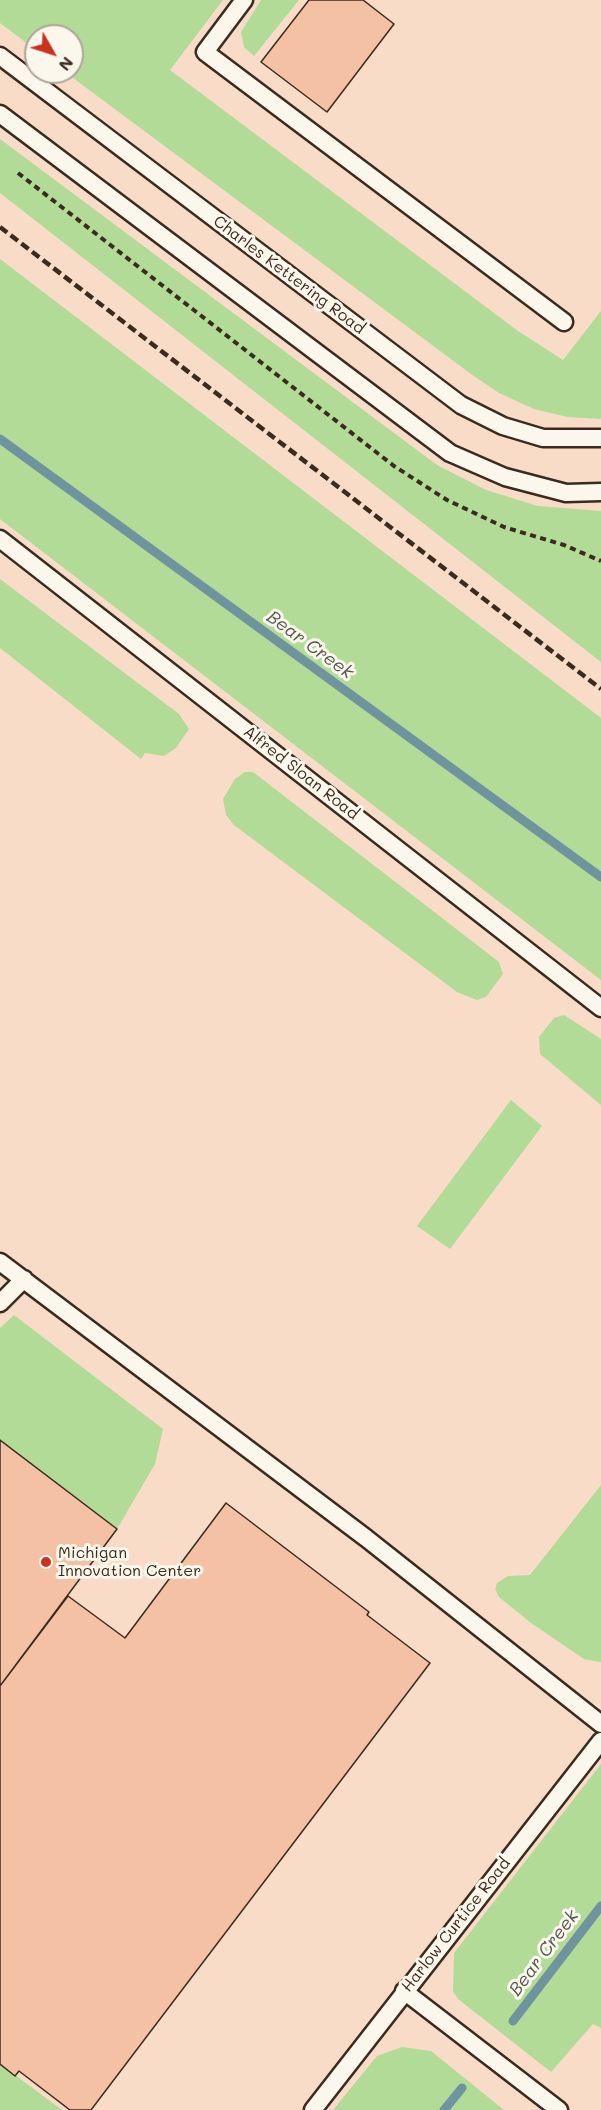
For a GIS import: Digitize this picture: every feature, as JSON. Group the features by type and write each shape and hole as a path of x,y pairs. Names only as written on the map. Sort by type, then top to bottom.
{"lane":[{"path":"244,0 205,52 564,322"},
{"name":"Charles Kettering Road","path":"0,56 460,405 503,426 543,438 601,438"},
{"path":"0,114 450,453 515,480 566,493 601,492"},
{"name":"Alfred Sloan Road","path":"0,539 601,1008"},
{"path":"0,1262 366,1538 601,1724"},
{"path":"0,1303 24,1279"},
{"name":"Harlow Curtice Road","path":"314,2110 404,1991 601,1741"},
{"path":"404,1991 559,2110"}],"path":[{"path":"18,172 394,466 447,500 504,527 564,545 601,561"}],"shaded area":[{"path":"0,0 601,0 601,2110 0,2110"}],"green space":[{"path":"0,0 223,0 170,70 518,331 563,360 601,311 601,419 568,417 534,409 499,393 81,84 84,84 84,24 24,24 24,41 0,23"},
{"path":"261,0 299,0 254,56 244,47 241,32"},
{"path":"0,139 437,465 486,490 538,506 601,511 601,662 0,193"},
{"path":"0,259 601,718 601,980 0,519"},
{"path":"0,579 179,714 189,729 176,748 164,756 145,753 141,759 0,648"},
{"path":"245,772 253,772 499,962 503,974 486,997 477,1000 457,992 234,825 226,815 223,799 235,779"},
{"path":"564,1015 601,1039 601,1105 540,1054 539,1037 554,1018"},
{"path":"511,1100 542,1126 450,1249 417,1226"},
{"path":"14,1315 163,1429 155,1464 117,1529 0,1440 0,1328"},
{"path":"601,1485 601,1662 584,1659 531,1623 499,1597 495,1589 497,1583 508,1576 530,1575"},
{"path":"601,1764 601,2028 593,2024 551,2072 458,1999 453,1991 454,1953"},
{"path":"402,2047 431,2051 504,2110 333,2110 377,2056"},
{"path":"0,2063 15,2075 62,2110 0,2110"}],"building":[{"path":"309,0 363,0 394,24 327,112 261,62"},
{"name":"Michigan Innovation Center","path":"0,1440 117,1529 0,1686"},
{"path":"226,1503 369,1612 367,1615 430,1663 91,2110 70,2110 19,2071 15,2076 0,2064 0,1686 68,1596 125,1638"}],"waterway":[{"name":"Bear Creek","path":"0,439 601,877"},
{"name":"Bear Creek","path":"513,2021 601,1906"},
{"name":"Bear Creek","path":"444,2110 462,2088"}],"railway":[{"path":"0,227 601,689"}],"place":[{"name":"Michigan Innovation Center","path":"46,1562"}]}
